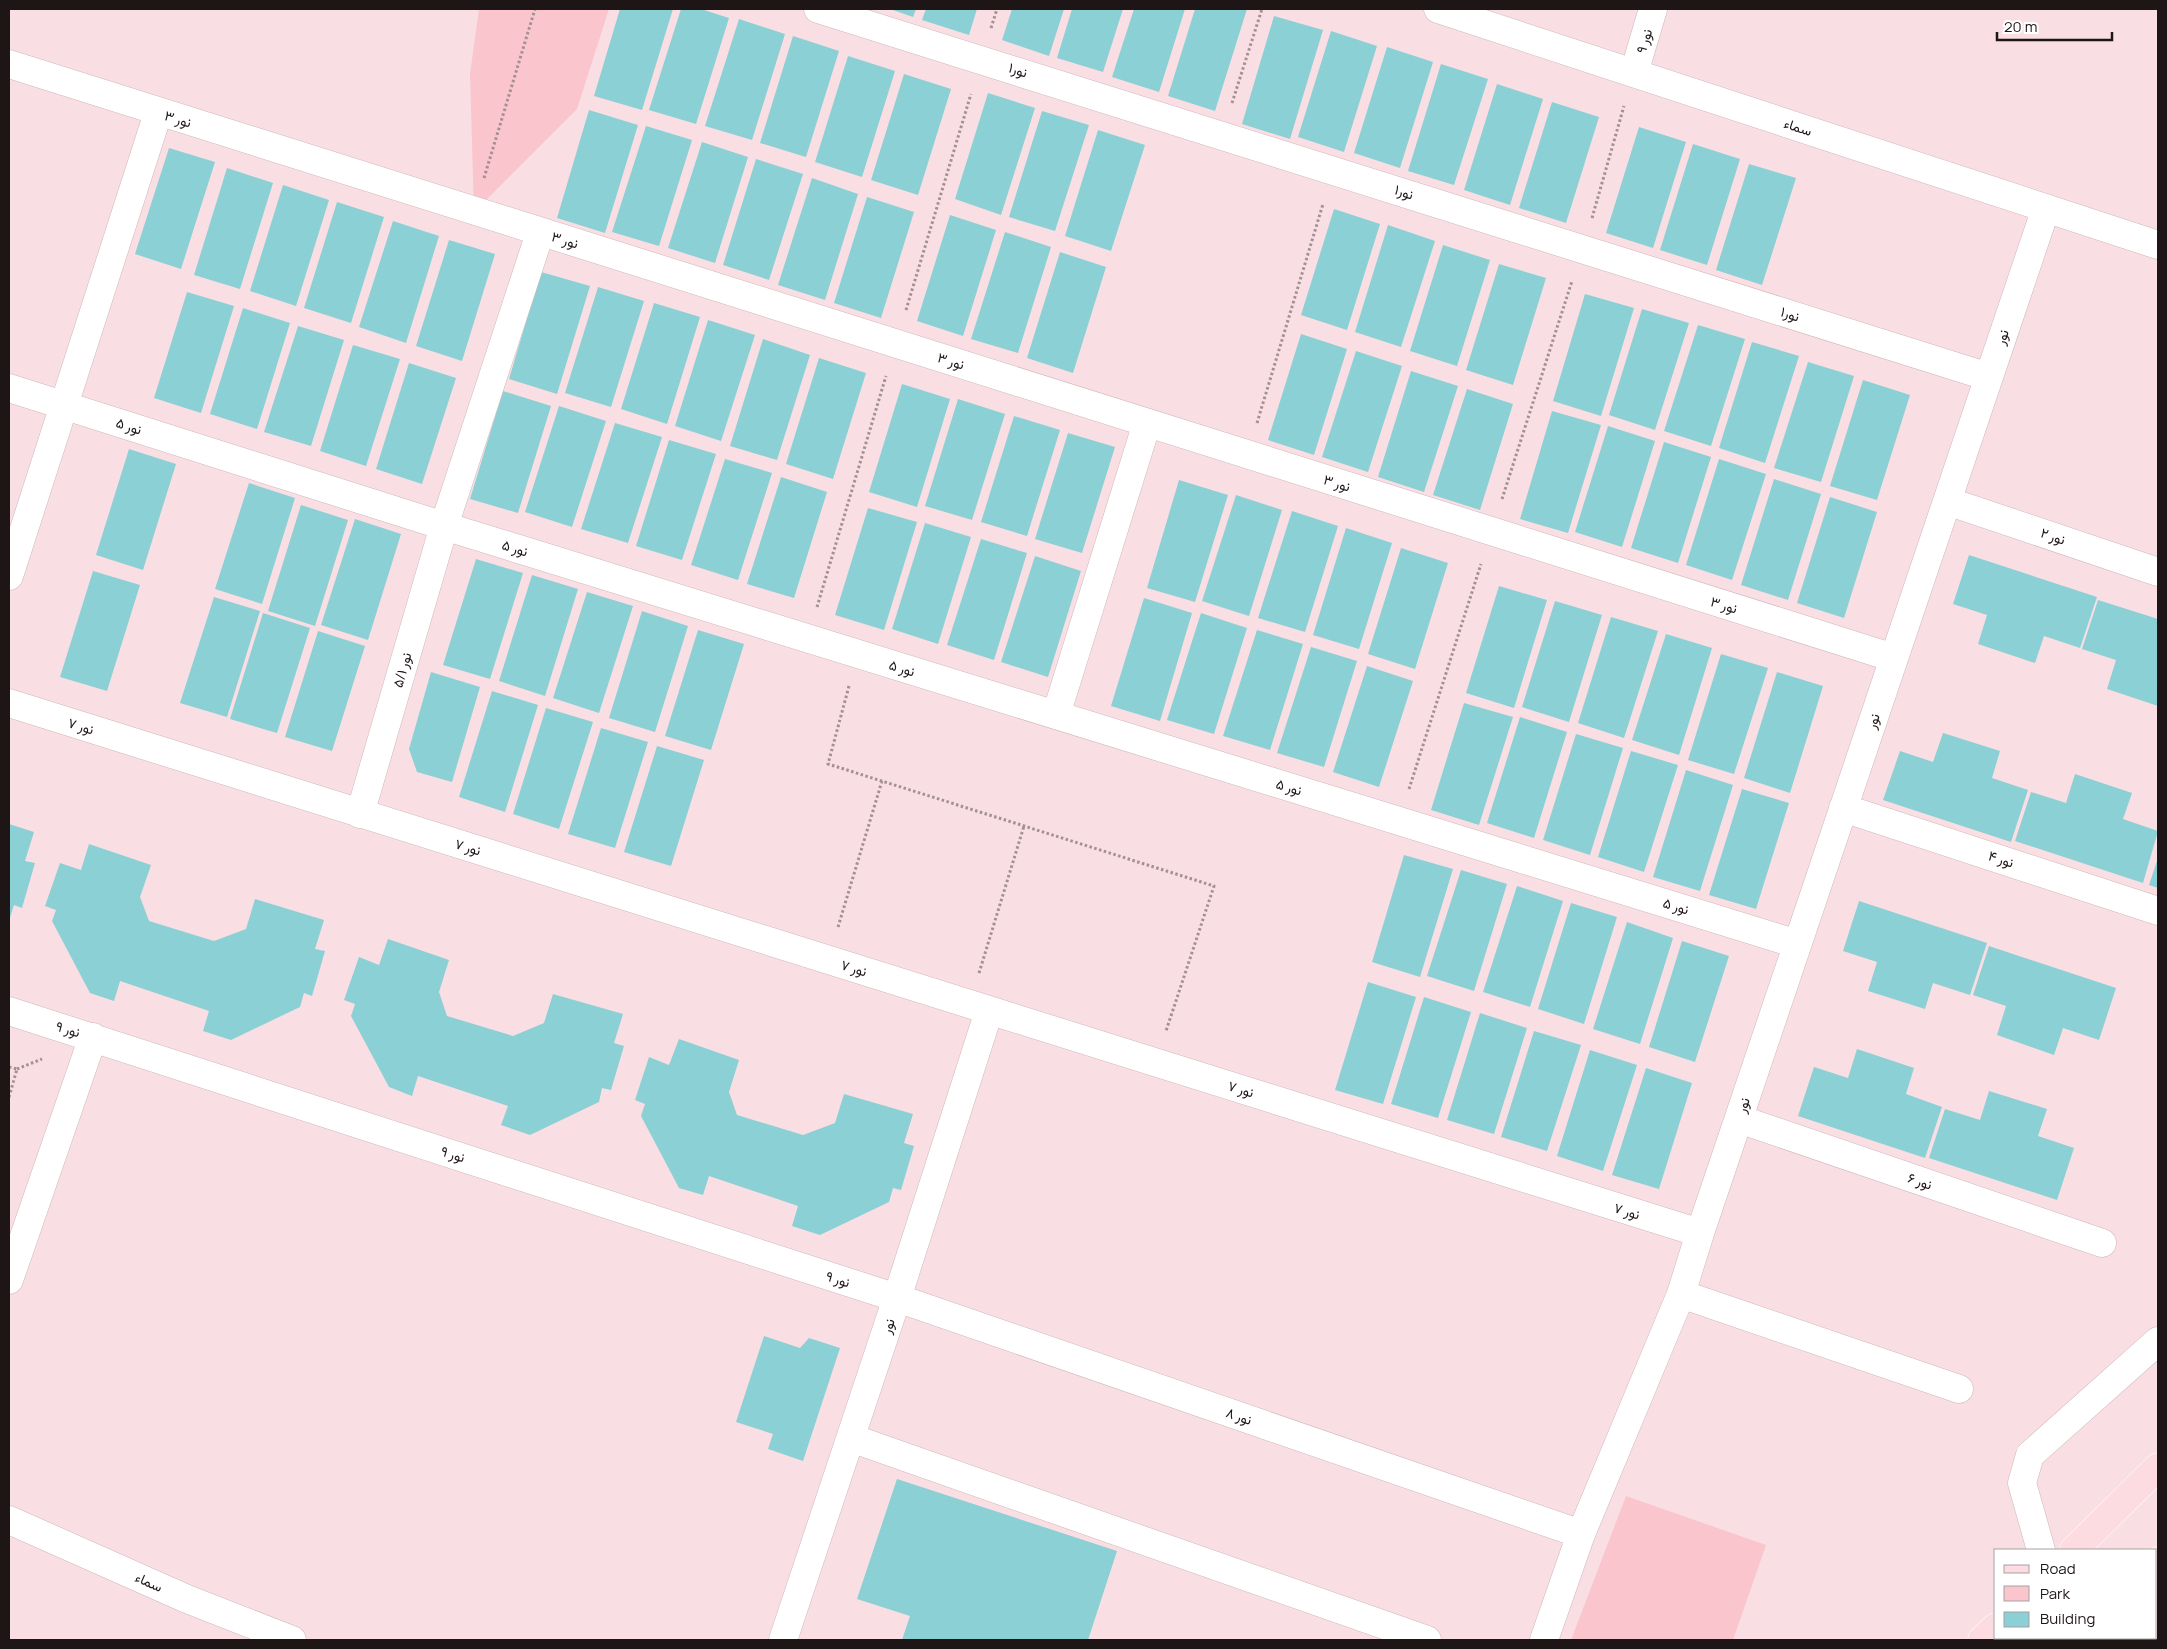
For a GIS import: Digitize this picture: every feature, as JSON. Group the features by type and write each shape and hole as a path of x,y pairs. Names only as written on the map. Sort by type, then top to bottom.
{"main road":[{"path":"2075,1549 2158,1466"},
{"path":"1982,1640 1994,1629"}],"street":[{"name":"نور۱","path":"818,9 1989,377"},
{"name":"سماء","path":"1438,9 2158,245"},
{"name":"نور ۹","path":"1634,73 1653,9"},
{"name":"نور ۳","path":"9,64 158,113 1894,658"},
{"path":"9,576 158,113"},
{"name":"نور","path":"1544,1640 1582,1534 1681,1294 1797,944 2046,208"},
{"name":"نور ۵/۱","path":"360,814 444,526 540,232"},
{"name":"نور ۵","path":"9,388 807,639 1797,944"},
{"path":"1056,715 1147,423"},
{"name":"نور ۲","path":"1947,501 2158,572"},
{"name":"نور ۷","path":"9,704 1700,1233"},
{"name":"نور ۴","path":"1843,808 2158,911"},
{"name":"نور","path":"783,1640 897,1298 979,1008"},
{"name":"نور ۹","path":"9,1011 897,1298"},
{"path":"9,1280 93,1037"},
{"name":"نور ۶","path":"1739,1119 2102,1243"},
{"path":"1681,1294 1959,1389"},
{"name":"نور ۸","path":"897,1298 1582,1534"},
{"path":"2041,1549 2022,1483 2030,1455 2158,1341"},
{"path":"850,1438 1427,1640"},
{"name":"سماء","path":"9,1520 187,1599 292,1640"}],"path":[{"path":"474,212 535,9"},
{"path":"807,639 997,9"},
{"path":"1222,135 1262,9"},
{"path":"1399,821 1583,248 1634,73"},
{"path":"1247,455 1334,170"},
{"path":"858,654 828,764 1214,886 1156,1063"},
{"path":"828,960 882,781"},
{"path":"979,1008 1024,826"},
{"path":"9,1067 17,1069 9,1097"}],"green space":[{"path":"479,9 609,9 577,109 474,212 470,74"},
{"path":"1626,1496 1766,1545 1733,1640 1571,1640"}],"building":[{"path":"620,9 673,9 642,110 594,96"},
{"path":"681,9 701,9 729,18 696,124 649,110"},
{"path":"890,9 916,9 913,17"},
{"path":"926,9 977,9 969,35 922,20"},
{"path":"1012,9 1064,9 1049,56 1002,40"},
{"path":"1072,9 1123,9 1103,72 1057,58"},
{"path":"1134,9 1185,9 1159,92 1112,77"},
{"path":"1195,9 1247,9 1215,111 1168,96"},
{"path":"1274,16 1323,30 1290,139 1242,124"},
{"path":"739,19 785,34 752,140 705,126"},
{"path":"1331,31 1377,46 1344,152 1298,137"},
{"path":"793,36 839,51 806,157 760,143"},
{"path":"1387,47 1433,62 1400,168 1354,153"},
{"path":"848,56 895,71 862,177 815,162"},
{"path":"1441,64 1488,79 1454,185 1408,171"},
{"path":"904,74 951,89 918,195 871,180"},
{"path":"1497,84 1543,99 1510,205 1464,190"},
{"path":"988,93 1035,108 1001,215 955,199"},
{"path":"1552,102 1599,117 1566,223 1519,208"},
{"path":"589,110 638,125 605,233 557,218"},
{"path":"1042,111 1089,125 1055,231 1009,217"},
{"path":"646,126 692,140 659,246 612,232"},
{"path":"1639,127 1686,142 1653,248 1606,233"},
{"path":"1098,130 1145,145 1111,251 1065,236"},
{"path":"702,142 748,157 715,263 668,248"},
{"path":"1693,144 1740,159 1707,265 1660,250"},
{"path":"169,148 215,162 181,269 135,254"},
{"path":"756,159 803,174 769,280 723,265"},
{"path":"1749,164 1796,178 1762,285 1716,270"},
{"path":"227,168 273,183 240,289 194,275"},
{"path":"812,178 858,194 825,300 778,285"},
{"path":"283,185 329,200 296,306 250,291"},
{"path":"867,197 914,212 881,318 834,303"},
{"path":"337,202 384,217 351,323 304,308"},
{"path":"1334,209 1380,224 1347,330 1301,315"},
{"path":"950,215 996,230 963,336 917,321"},
{"path":"393,221 439,236 406,343 359,327"},
{"path":"1388,225 1435,241 1401,347 1355,332"},
{"path":"1005,232 1051,247 1018,353 971,339"},
{"path":"449,240 495,254 462,361 416,346"},
{"path":"1443,245 1490,260 1457,366 1410,351"},
{"path":"1060,252 1106,267 1073,373 1027,358"},
{"path":"1499,264 1546,278 1513,385 1466,370"},
{"path":"541,272 590,286 557,394 509,379"},
{"path":"598,287 644,301 611,407 565,393"},
{"path":"187,292 234,306 201,413 154,398"},
{"path":"1585,294 1634,308 1601,416 1553,401"},
{"path":"654,303 700,317 667,424 621,409"},
{"path":"243,308 290,323 257,429 210,414"},
{"path":"1642,309 1689,323 1655,430 1609,415"},
{"path":"708,320 755,335 721,441 675,426"},
{"path":"1698,325 1745,339 1711,446 1664,431"},
{"path":"298,326 344,340 311,446 264,432"},
{"path":"1301,334 1347,349 1314,455 1268,440"},
{"path":"763,339 810,355 777,460 730,446"},
{"path":"1752,342 1799,356 1765,463 1719,448"},
{"path":"353,345 400,359 366,466 320,451"},
{"path":"1356,351 1402,366 1368,472 1322,457"},
{"path":"819,358 866,373 833,479 786,464"},
{"path":"1808,362 1854,376 1821,482 1774,468"},
{"path":"409,363 456,378 422,484 376,469"},
{"path":"1411,371 1458,386 1424,492 1378,477"},
{"path":"1863,380 1910,395 1877,500 1830,486"},
{"path":"902,384 950,399 917,507 869,492"},
{"path":"1467,389 1513,404 1480,510 1433,495"},
{"path":"503,391 551,406 518,513 470,499"},
{"path":"958,399 1005,414 972,520 925,506"},
{"path":"559,406 606,421 572,527 525,512"},
{"path":"1552,411 1601,425 1568,533 1520,519"},
{"path":"1014,416 1060,430 1027,536 981,522"},
{"path":"615,423 662,437 628,543 581,529"},
{"path":"1608,426 1655,441 1622,547 1575,532"},
{"path":"1068,433 1115,447 1082,553 1035,539"},
{"path":"669,440 716,454 682,560 636,546"},
{"path":"1664,442 1711,457 1678,563 1631,548"},
{"path":"129,449 176,464 143,570 96,555"},
{"path":"725,459 772,473 738,580 691,565"},
{"path":"1719,459 1766,474 1732,580 1686,565"},
{"path":"781,477 827,492 794,598 747,584"},
{"path":"1774,479 1821,494 1788,600 1741,585"},
{"path":"1179,480 1228,495 1195,602 1147,588"},
{"path":"249,483 295,498 262,604 215,589"},
{"path":"1236,495 1282,510 1249,616 1202,601"},
{"path":"1830,497 1877,512 1844,618 1797,603"},
{"path":"301,505 348,520 315,626 268,611"},
{"path":"868,508 917,522 884,630 835,615"},
{"path":"1292,511 1338,526 1305,632 1258,618"},
{"path":"355,519 401,534 368,640 321,625"},
{"path":"925,523 971,537 938,644 892,629"},
{"path":"1346,528 1392,543 1359,649 1313,635"},
{"path":"981,539 1027,553 994,660 947,645"},
{"path":"1401,548 1448,563 1415,669 1368,654"},
{"path":"1969,555 2097,597 2080,648 2044,636 2035,663 1978,644 1987,615 1953,604"},
{"path":"1035,556 1081,571 1048,677 1001,662"},
{"path":"476,559 523,573 490,679 443,665"},
{"path":"93,571 140,585 107,691 60,677"},
{"path":"532,575 578,589 545,696 499,681"},
{"path":"1499,586 1547,600 1514,708 1466,693"},
{"path":"587,592 633,606 599,713 553,698"},
{"path":"214,597 260,611 227,717 180,703"},
{"path":"1144,598 1192,613 1160,721 1111,706"},
{"path":"2098,600 2158,619 2158,706 2107,689 2116,660 2082,649"},
{"path":"1555,601 1602,615 1569,722 1522,707"},
{"path":"642,611 688,626 655,732 609,718"},
{"path":"263,613 310,628 277,733 230,719"},
{"path":"1201,613 1247,628 1214,734 1167,720"},
{"path":"1611,617 1658,631 1624,738 1578,723"},
{"path":"698,630 744,644 711,750 665,736"},
{"path":"1257,630 1303,644 1270,750 1223,736"},
{"path":"318,631 365,646 332,751 285,737"},
{"path":"1666,634 1712,648 1679,755 1632,740"},
{"path":"1311,647 1357,661 1324,767 1277,753"},
{"path":"1721,654 1768,668 1734,774 1688,760"},
{"path":"1367,666 1413,681 1379,787 1333,772"},
{"path":"431,672 480,687 452,782 417,772 409,749"},
{"path":"1777,672 1823,686 1790,793 1744,778"},
{"path":"492,691 538,705 505,812 459,797"},
{"path":"1464,703 1513,717 1479,825 1431,810"},
{"path":"546,708 593,722 559,829 513,814"},
{"path":"1520,717 1567,732 1534,838 1487,823"},
{"path":"601,728 648,742 615,848 568,834"},
{"path":"1943,733 2000,751 1992,778 2028,790 2011,842 1883,800 1900,751 1933,762"},
{"path":"1576,734 1623,748 1590,855 1543,840"},
{"path":"657,746 704,760 671,866 624,852"},
{"path":"1631,751 1678,765 1644,872 1598,857"},
{"path":"1686,770 1733,785 1700,891 1653,877"},
{"path":"2075,774 2132,793 2123,819 2158,831 2143,883 2015,841 2031,792 2066,803"},
{"path":"1742,789 1789,803 1756,909 1709,895"},
{"path":"9,824 34,832 25,861 35,863 22,908 14,905 9,921"},
{"path":"89,844 151,865 140,897 149,921 214,941 246,929 255,899 324,920 315,949 325,951 312,996 304,993 300,1007 231,1040 203,1031 209,1011 120,981 114,1001 90,993 52,921 56,910 45,906 60,863 81,870"},
{"path":"1404,855 1453,869 1420,977 1372,962"},
{"path":"2158,858 2158,888 2149,885"},
{"path":"1461,870 1507,884 1474,991 1427,976"},
{"path":"1517,886 1563,901 1530,1007 1483,992"},
{"path":"1859,901 1987,943 1970,995 1933,983 1925,1009 1868,991 1877,962 1843,951"},
{"path":"1571,903 1617,917 1584,1024 1538,1009"},
{"path":"1627,922 1673,938 1640,1044 1593,1029"},
{"path":"388,939 449,960 439,992 447,1016 513,1036 544,1023 553,994 623,1014 614,1043 624,1046 611,1090 602,1088 599,1102 530,1135 501,1125 508,1106 418,1076 412,1096 389,1087 351,1016 355,1004 344,1000 359,957 379,965"},
{"path":"1682,941 1729,956 1695,1062 1649,1047"},
{"path":"1989,946 2116,988 2099,1040 2063,1028 2054,1055 1997,1035 2006,1006 1973,995"},
{"path":"1368,982 1416,997 1383,1104 1335,1090"},
{"path":"1424,997 1471,1012 1438,1118 1391,1104"},
{"path":"1480,1013 1527,1028 1494,1134 1447,1120"},
{"path":"1534,1031 1581,1045 1547,1151 1501,1137"},
{"path":"679,1039 739,1060 729,1092 737,1115 803,1135 835,1123 844,1094 913,1114 904,1143 914,1146 901,1190 893,1188 889,1202 820,1235 792,1226 798,1206 709,1176 703,1195 679,1188 641,1116 645,1104 635,1100 649,1057 669,1065"},
{"path":"1857,1049 1914,1068 1906,1094 1942,1107 1925,1158 1798,1116 1814,1067 1848,1078"},
{"path":"1590,1050 1637,1065 1603,1171 1557,1156"},
{"path":"1646,1068 1692,1083 1659,1189 1612,1175"},
{"path":"1989,1091 2047,1109 2038,1136 2074,1148 2057,1200 1929,1158 1945,1109 1980,1120"},
{"path":"764,1336 800,1348 809,1338 840,1348 803,1461 768,1449 773,1434 736,1422"},
{"path":"897,1479 1117,1551 1088,1640 902,1640 910,1616 857,1599"}]}
